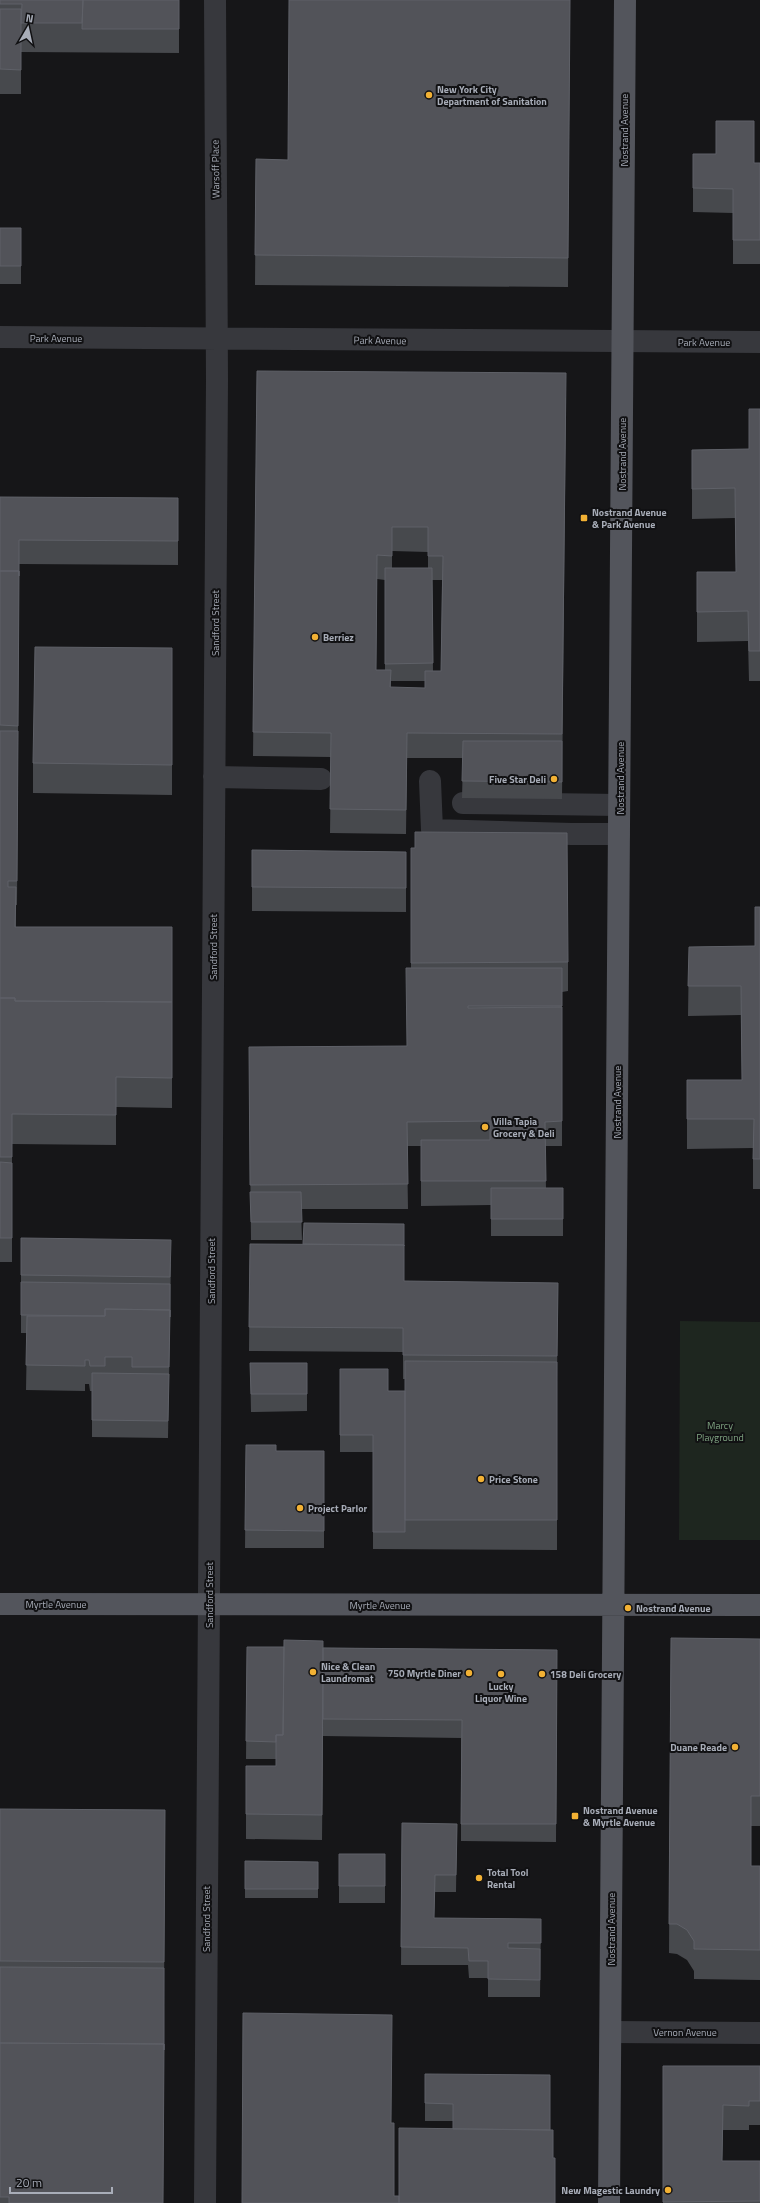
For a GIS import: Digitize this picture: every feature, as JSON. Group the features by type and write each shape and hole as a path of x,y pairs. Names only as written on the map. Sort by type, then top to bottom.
{"main road":[{"name":"Nostrand Avenue","path":"609,2203 625,0"},
{"name":"Myrtle Avenue","path":"0,1604 208,1606 613,1604 760,1605"}],"street":[{"name":"Warsoff Place","path":"215,0 214,97 217,338"},
{"name":"Park Avenue","path":"0,337 760,342"},
{"name":"Sandford Street","path":"205,2203 217,338"},
{"path":"214,777 321,778"},
{"path":"430,781 432,830 619,834"},
{"path":"463,803 619,805"},
{"name":"Vernon Avenue","path":"611,2032 760,2033"}],"green space":[{"name":"Marcy Playground","path":"680,1321 760,1322 760,1540 679,1540"}],"building":[{"path":"0,0 83,0 82,23 21,23 22,4 0,4"},
{"path":"83,0 179,0 179,29 82,29"},
{"name":"New York City Department of Sanitation","path":"289,0 570,0 568,258 255,255 256,159 288,160"},
{"path":"0,9 21,9 21,70 0,69"},
{"path":"716,121 754,121 754,163 760,163 760,240 733,240 733,189 693,188 693,154 716,154"},
{"path":"0,228 21,228 21,266 0,266"},
{"name":"Berriez","path":"257,371 566,373 562,734 407,733 406,810 330,809 331,733 253,732","holes":["392,527 428,527 428,556 443,556 441,671 425,671 425,688 390,687 391,670 376,670 377,555 392,556"]},
{"path":"749,409 760,409 760,651 749,651 748,611 697,612 697,572 736,572 735,488 692,489 692,450 749,449"},
{"path":"0,497 178,498 178,541 19,540 19,571 0,571"},
{"path":"385,568 432,568 433,663 385,664"},
{"path":"0,571 19,571 18,726 0,725"},
{"path":"35,647 172,648 172,765 33,763"},
{"path":"0,731 18,731 17,881 8,881 8,887 16,887 15,927 172,927 172,1002 15,1001 15,998 0,998"},
{"path":"463,741 562,741 562,782 462,781"},
{"path":"415,832 567,833 568,962 411,963 411,848 415,848"},
{"path":"252,850 406,852 406,888 252,887"},
{"path":"755,907 760,907 760,1159 753,1159 754,1119 687,1119 687,1080 742,1080 741,986 688,986 689,947 755,946"},
{"path":"406,968 562,968 562,1006 468,1006 468,1008 562,1007 562,1121 545,1122 546,1181 421,1181 421,1140 490,1140 490,1121 407,1122 408,1184 250,1185 249,1047 407,1046"},
{"path":"0,998 15,998 15,1001 172,1002 172,1078 116,1077 116,1115 12,1114 12,1157 0,1157"},
{"path":"0,1162 12,1163 12,1238 0,1238"},
{"path":"491,1188 563,1188 563,1219 491,1219"},
{"path":"250,1192 301,1192 302,1222 251,1222"},
{"path":"304,1223 404,1224 404,1245 303,1244"},
{"path":"21,1238 171,1240 170,1277 21,1275"},
{"path":"250,1244 404,1245 404,1281 558,1283 557,1356 403,1355 403,1328 249,1327"},
{"path":"21,1282 170,1284 170,1310 105,1309 105,1316 21,1315"},
{"path":"105,1309 170,1310 169,1367 132,1367 132,1357 105,1357 105,1366 90,1366 89,1360 85,1360 85,1366 26,1365 27,1316 105,1316"},
{"name":"Price Stone","path":"405,1361 557,1362 557,1520 405,1520"},
{"path":"250,1363 307,1363 307,1394 251,1394"},
{"path":"340,1369 388,1369 388,1391 405,1391 405,1532 373,1532 373,1435 340,1435"},
{"path":"92,1373 169,1374 168,1421 92,1420"},
{"path":"246,1445 276,1445 276,1451 324,1451 324,1531 245,1530"},
{"path":"671,1638 760,1639 760,1796 751,1796 751,1866 760,1866 760,1950 694,1949 694,1941 687,1930 677,1924 669,1924"},
{"path":"284,1640 323,1641 322,1815 246,1814 246,1766 276,1766 276,1735 283,1735"},
{"path":"247,1647 284,1647 283,1735 276,1735 276,1742 246,1741"},
{"path":"323,1648 557,1650 556,1824 461,1824 462,1720 323,1719"},
{"path":"0,1809 165,1810 164,1962 0,1961"},
{"path":"402,1823 457,1824 456,1875 435,1875 434,1918 541,1919 541,1943 508,1943 508,1948 540,1949 540,1980 488,1979 488,1961 469,1961 468,1948 401,1947"},
{"path":"339,1854 385,1854 385,1886 339,1886"},
{"path":"245,1861 318,1862 318,1889 245,1889"},
{"path":"0,1967 164,1968 164,2044 0,2043"},
{"path":"243,2013 392,2015 391,2123 394,2123 394,2196 399,2196 399,2203 242,2203"},
{"path":"0,2043 164,2044 163,2203 9,2203 9,2197 0,2197"},
{"path":"663,2066 760,2066 760,2101 749,2101 749,2106 723,2105 722,2161 760,2161 760,2201 663,2202"},
{"path":"425,2074 550,2075 550,2130 453,2129 453,2104 425,2103"},
{"path":"399,2128 553,2130 553,2158 555,2158 555,2203 399,2203"}],"place":[{"name":"New York City Department of Sanitation","path":"429,95"},
{"name":"Nostrand Avenue & Park Avenue","path":"584,518"},
{"name":"Berriez","path":"315,637"},
{"name":"Five Star Deli","path":"554,779"},
{"name":"Villa Tapia Grocery & Deli","path":"485,1127"},
{"name":"Price Stone","path":"481,1479"},
{"name":"Project Parlor","path":"300,1508"},
{"name":"Nostrand Avenue","path":"628,1608"},
{"name":"Nice & Clean Laundromat","path":"313,1672"},
{"name":"750 Myrtle Diner","path":"469,1673"},
{"name":"Lucky Liquor Wine","path":"501,1674"},
{"name":"158 Deli Grocery","path":"542,1674"},
{"name":"Duane Reade","path":"735,1747"},
{"name":"Nostrand Avenue & Myrtle Avenue","path":"575,1816"},
{"name":"Total Tool Rental","path":"479,1878"},
{"name":"New Magestic Laundry","path":"668,2190"}]}
